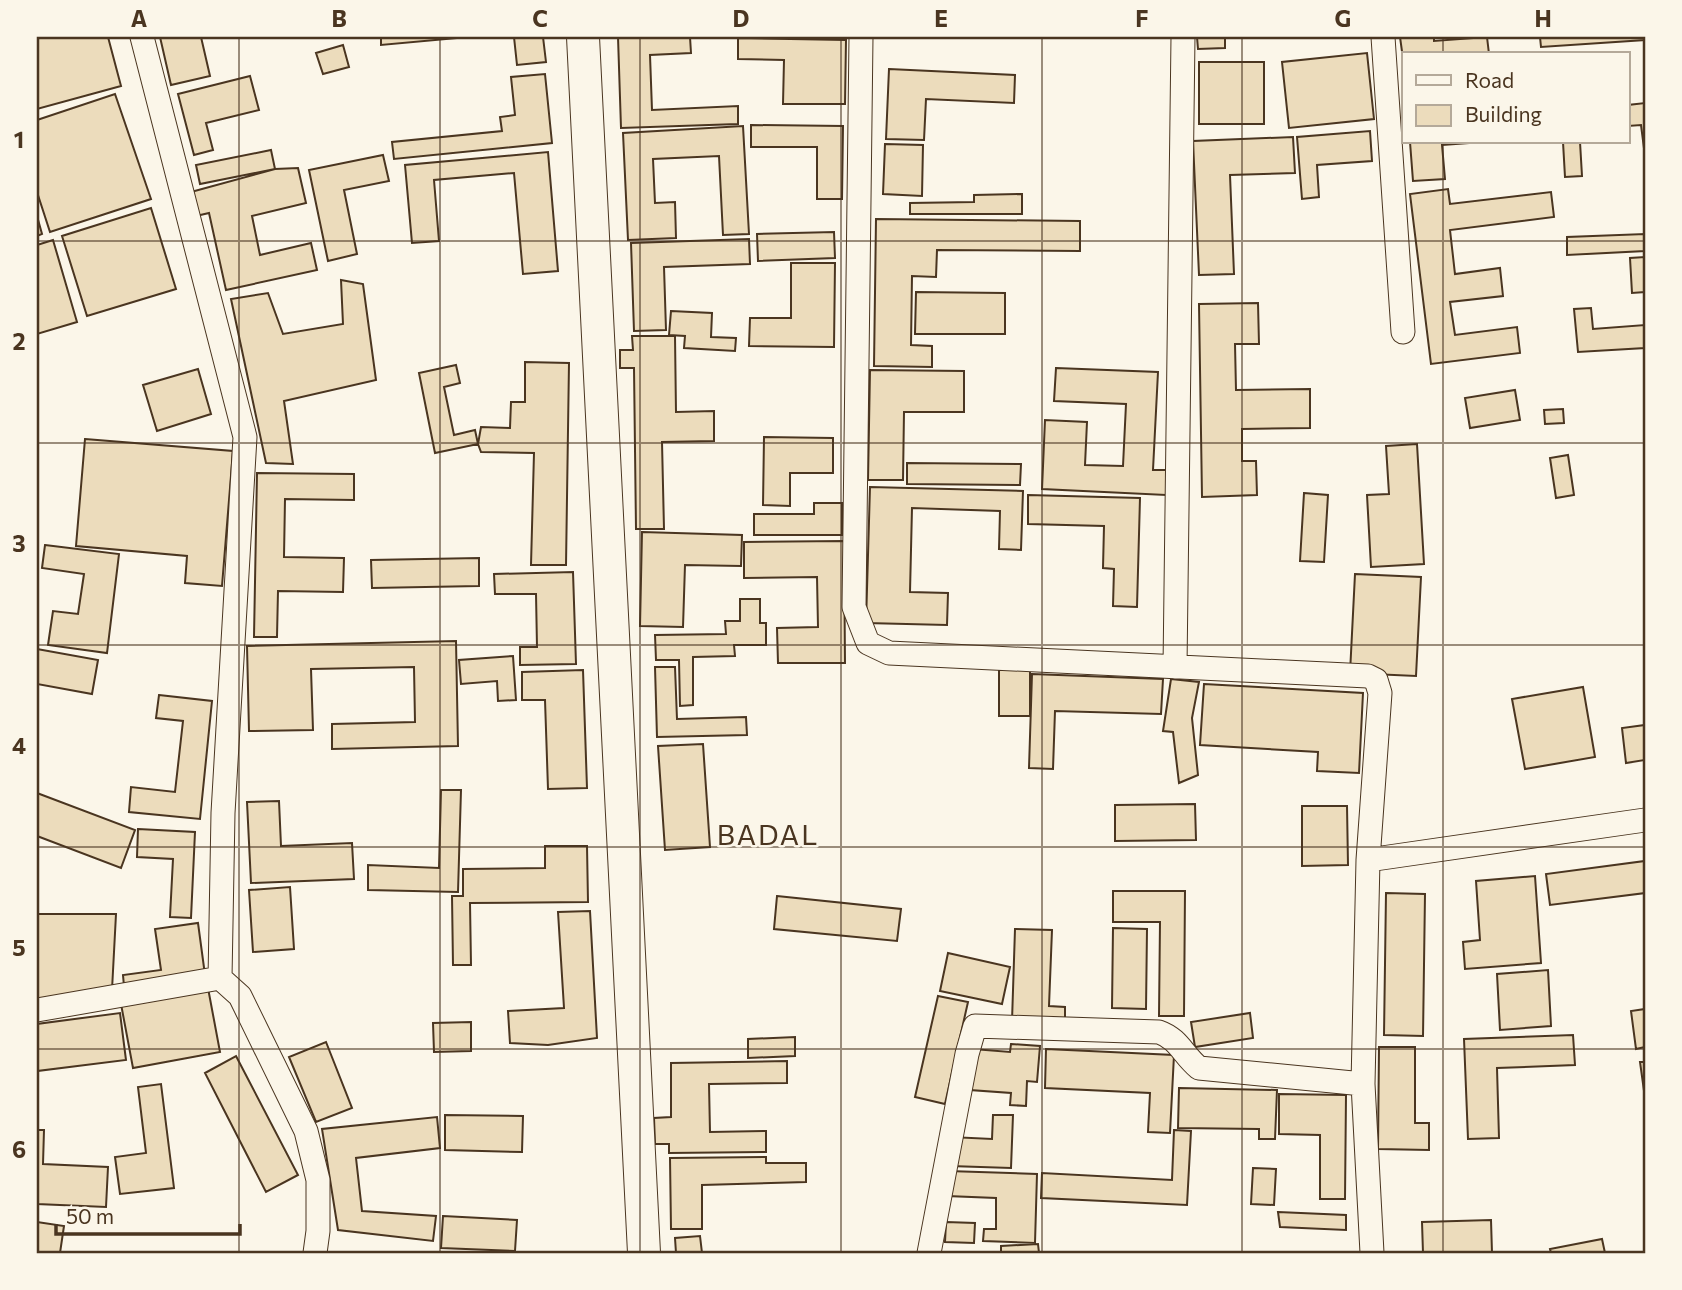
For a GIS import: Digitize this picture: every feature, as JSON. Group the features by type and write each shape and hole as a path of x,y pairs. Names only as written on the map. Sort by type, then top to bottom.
{"street":[{"path":"142,37 245,438 223,813 220,978 240,996 306,1131 318,1180 315,1253"},
{"path":"583,37 644,1253"},
{"path":"861,37 854,607 869,643 889,653 1368,676 1376,680 1380,693 1368,860 1363,1084 1372,1253"},
{"path":"1175,667 1183,37"},
{"path":"1383,37 1403,332"},
{"path":"1368,860 1645,820"},
{"path":"37,1010 220,978"},
{"path":"929,1253 967,1054 975,1026 1158,1032 1172,1037 1190,1061 1199,1068 1363,1084"}],"building":[{"path":"37,37 108,37 121,86 37,109"},
{"path":"160,37 201,37 210,76 171,85"},
{"path":"381,37 468,37 381,45"},
{"path":"514,37 543,37 546,62 517,65"},
{"path":"618,37 690,37 691,53 650,55 652,110 738,106 738,124 621,128"},
{"path":"1197,37 1225,37 1225,48 1198,49"},
{"path":"1400,37 1434,37 1434,41 1487,37 1489,52 1402,52"},
{"path":"1540,37 1645,37 1645,40 1541,47"},
{"path":"738,38 846,40 845,104 783,104 784,60 738,59"},
{"path":"343,45 349,67 323,74 316,53"},
{"path":"1367,53 1374,119 1289,128 1282,62"},
{"path":"1199,62 1264,62 1264,124 1199,124"},
{"path":"889,69 1015,75 1014,103 926,99 924,140 886,139"},
{"path":"545,74 552,143 394,159 392,142 502,131 500,117 515,115 511,77"},
{"path":"250,76 259,110 206,123 213,150 194,155 178,94"},
{"path":"115,94 151,199 50,232 37,192 37,120"},
{"path":"1645,103 1645,156 1641,125 1630,126 1630,105"},
{"path":"751,125 843,126 842,199 817,199 817,147 751,147"},
{"path":"743,126 749,234 723,235 719,156 653,159 655,203 675,202 676,238 628,240 623,133"},
{"path":"1370,131 1372,161 1317,165 1319,197 1302,199 1297,137"},
{"path":"1293,137 1295,173 1230,175 1234,274 1199,275 1193,141"},
{"path":"885,144 923,145 922,196 883,194"},
{"path":"1410,144 1456,144 1442,145 1445,179 1413,181"},
{"path":"1563,144 1580,144 1582,176 1565,177"},
{"path":"271,150 275,169 200,184 196,165"},
{"path":"548,152 558,271 523,274 514,173 434,180 439,241 412,243 405,165"},
{"path":"383,155 389,181 344,190 357,254 328,261 309,170"},
{"path":"298,168 306,203 252,216 260,255 311,243 317,270 226,290 209,213 196,216 191,192 275,169"},
{"path":"1448,189 1450,204 1551,192 1554,217 1450,230 1455,274 1500,268 1503,296 1450,302 1455,335 1517,327 1520,353 1431,364 1410,194"},
{"path":"1022,194 1022,214 910,214 910,203 974,202 974,195"},
{"path":"151,208 176,289 87,316 62,236"},
{"path":"37,216 42,234 37,236"},
{"path":"876,219 1080,221 1080,251 937,250 936,277 912,276 911,345 932,346 932,367 874,366"},
{"path":"834,232 835,258 758,261 757,234"},
{"path":"1645,234 1645,251 1567,255 1567,237"},
{"path":"749,239 750,264 664,267 666,330 634,331 631,243"},
{"path":"53,240 77,322 37,334 37,245"},
{"path":"1645,257 1645,292 1632,293 1630,258"},
{"path":"791,263 835,263 834,347 749,346 750,318 791,318"},
{"path":"341,280 363,284 376,380 284,401 293,464 266,463 231,299 268,293 283,334 343,324"},
{"path":"916,292 1005,293 1005,334 915,334"},
{"path":"1258,303 1259,344 1235,344 1236,390 1310,389 1310,428 1242,429 1242,461 1256,461 1257,495 1202,497 1199,304"},
{"path":"1591,308 1593,329 1645,325 1645,348 1578,352 1574,309"},
{"path":"671,311 712,313 711,337 736,338 735,351 684,348 685,336 669,335"},
{"path":"632,336 675,336 676,412 714,411 714,441 662,442 664,529 636,529 634,368 620,368 620,350 633,350"},
{"path":"525,362 569,363 566,565 531,565 534,453 481,452 478,444 481,427 510,428 511,402 525,402"},
{"path":"456,365 460,383 444,387 454,435 475,430 478,444 435,453 419,373"},
{"path":"1056,368 1158,372 1153,470 1167,470 1166,495 1042,489 1045,420 1087,422 1085,465 1123,466 1126,404 1054,401"},
{"path":"198,369 211,414 157,431 143,385"},
{"path":"870,370 964,371 964,412 904,412 903,480 868,480"},
{"path":"1515,390 1520,420 1470,428 1465,398"},
{"path":"1563,409 1564,423 1545,424 1544,410"},
{"path":"764,437 833,438 833,473 790,473 790,506 763,505"},
{"path":"85,439 233,451 222,586 185,583 187,556 76,546"},
{"path":"1417,444 1424,564 1371,567 1367,495 1389,494 1386,446"},
{"path":"1568,455 1574,495 1556,498 1550,458"},
{"path":"907,463 1021,464 1020,485 907,484"},
{"path":"257,473 354,474 354,500 285,499 284,557 344,558 343,592 278,591 277,637 254,637"},
{"path":"870,487 1023,491 1021,550 999,549 1000,511 912,508 910,592 948,593 947,625 866,623"},
{"path":"1304,493 1328,495 1324,562 1300,561"},
{"path":"1028,495 1140,498 1137,607 1113,606 1114,569 1103,568 1104,526 1028,524"},
{"path":"814,503 842,503 842,535 754,535 754,514 814,514"},
{"path":"642,532 742,535 741,566 685,565 683,627 640,626"},
{"path":"844,541 845,663 778,663 777,628 818,627 817,577 744,578 744,542"},
{"path":"45,545 119,554 107,653 48,645 53,611 78,614 84,574 42,568"},
{"path":"479,558 479,586 372,588 371,560"},
{"path":"573,572 576,664 520,665 520,647 537,647 536,594 495,594 494,574"},
{"path":"1355,574 1421,577 1416,676 1350,673"},
{"path":"740,599 760,599 760,623 766,623 766,645 734,645 735,656 693,657 693,705 680,706 679,660 656,660 655,635 726,634 725,621 740,621"},
{"path":"456,641 458,746 332,749 332,724 415,722 414,667 311,669 313,730 249,731 247,646"},
{"path":"37,649 98,660 92,694 37,684"},
{"path":"513,656 516,700 498,701 497,681 461,684 459,660"},
{"path":"655,667 675,667 677,719 746,717 747,735 657,737"},
{"path":"583,670 587,788 548,789 545,700 522,700 522,672"},
{"path":"999,670 1030,670 1030,716 999,716"},
{"path":"1032,674 1163,679 1161,714 1055,711 1053,769 1029,768"},
{"path":"1171,679 1199,682 1192,718 1198,775 1179,783 1173,732 1163,731"},
{"path":"1204,684 1363,693 1359,773 1317,771 1318,752 1200,745"},
{"path":"1583,687 1595,757 1525,769 1512,699"},
{"path":"159,695 212,701 200,819 129,812 131,787 175,792 183,721 156,718"},
{"path":"1645,725 1645,760 1626,763 1622,728"},
{"path":"703,744 710,847 665,850 658,746"},
{"path":"441,790 461,790 458,892 368,890 368,865 439,868"},
{"path":"37,793 135,830 121,868 37,836"},
{"path":"279,801 281,846 352,843 354,879 251,883 247,802"},
{"path":"1195,804 1196,840 1115,841 1115,805"},
{"path":"1302,806 1347,806 1348,865 1302,866"},
{"path":"138,829 195,832 191,918 170,917 173,859 137,857"},
{"path":"545,846 587,846 588,902 470,903 471,965 453,965 452,896 463,896 463,869 545,868"},
{"path":"1645,861 1645,893 1550,905 1546,874"},
{"path":"1535,876 1541,963 1465,969 1463,942 1480,940 1476,881"},
{"path":"290,887 294,949 253,952 249,890"},
{"path":"1113,891 1185,891 1184,1016 1159,1016 1160,922 1113,922"},
{"path":"1386,893 1425,894 1423,1036 1384,1035"},
{"path":"777,896 901,909 897,941 774,929"},
{"path":"590,911 597,1038 548,1045 510,1043 508,1011 564,1008 558,912"},
{"path":"37,914 116,914 112,990 37,1001"},
{"path":"198,923 205,975 124,986 123,975 161,970 155,929"},
{"path":"1113,928 1147,929 1146,1009 1112,1008"},
{"path":"1015,929 1052,930 1049,1006 1065,1007 1065,1023 1012,1021"},
{"path":"948,953 1010,967 1002,1004 940,991"},
{"path":"1548,970 1551,1026 1500,1030 1497,974"},
{"path":"208,988 220,1052 133,1068 121,1004"},
{"path":"938,996 968,1002 945,1104 915,1097"},
{"path":"1645,1009 1645,1047 1636,1049 1631,1011"},
{"path":"120,1013 126,1060 37,1071 37,1024"},
{"path":"1250,1013 1253,1038 1195,1047 1191,1022"},
{"path":"471,1022 471,1051 434,1052 433,1023"},
{"path":"1573,1035 1575,1065 1497,1068 1499,1138 1468,1139 1464,1039"},
{"path":"795,1037 795,1056 748,1058 748,1039"},
{"path":"326,1042 352,1108 316,1122 289,1057"},
{"path":"1011,1044 1040,1046 1037,1082 1027,1081 1026,1106 1010,1105 1011,1093 970,1090 973,1049 1010,1052"},
{"path":"1379,1047 1415,1047 1415,1123 1429,1123 1429,1150 1378,1149"},
{"path":"1046,1049 1174,1055 1170,1133 1148,1132 1150,1093 1045,1088"},
{"path":"236,1056 298,1175 266,1192 205,1073"},
{"path":"787,1061 787,1083 709,1084 710,1132 766,1131 766,1152 669,1153 669,1144 655,1144 654,1118 671,1117 671,1063"},
{"path":"1640,1062 1645,1062 1645,1098"},
{"path":"161,1084 174,1188 120,1194 115,1157 146,1153 138,1087"},
{"path":"1179,1088 1277,1090 1275,1139 1259,1139 1259,1129 1178,1128"},
{"path":"1279,1094 1346,1095 1345,1199 1320,1199 1320,1135 1279,1134"},
{"path":"445,1115 523,1116 522,1152 445,1150"},
{"path":"993,1115 1013,1115 1011,1168 950,1166 951,1137 992,1139"},
{"path":"437,1117 440,1148 356,1158 362,1211 436,1216 433,1241 338,1230 322,1129"},
{"path":"37,1130 44,1130 43,1164 108,1167 106,1207 37,1204"},
{"path":"1174,1130 1191,1131 1187,1205 1041,1198 1042,1173 1172,1180"},
{"path":"766,1157 766,1163 806,1163 806,1182 702,1185 702,1229 671,1229 670,1158"},
{"path":"1253,1168 1276,1169 1274,1205 1251,1204"},
{"path":"948,1171 1037,1174 1035,1243 983,1241 984,1229 996,1229 996,1198 947,1196"},
{"path":"1278,1212 1346,1215 1346,1230 1280,1227"},
{"path":"443,1216 517,1220 515,1251 441,1248"},
{"path":"1491,1220 1492,1253 1423,1253 1422,1222"},
{"path":"37,1222 64,1226 60,1253 37,1253"},
{"path":"946,1222 975,1223 974,1243 945,1242"},
{"path":"700,1236 702,1253 676,1253 675,1238"},
{"path":"1602,1239 1605,1253 1551,1253 1550,1249"},
{"path":"1038,1244 1039,1253 1001,1253 1001,1246"}],"district":[{"name":"BADAL","path":"768,834"}]}
